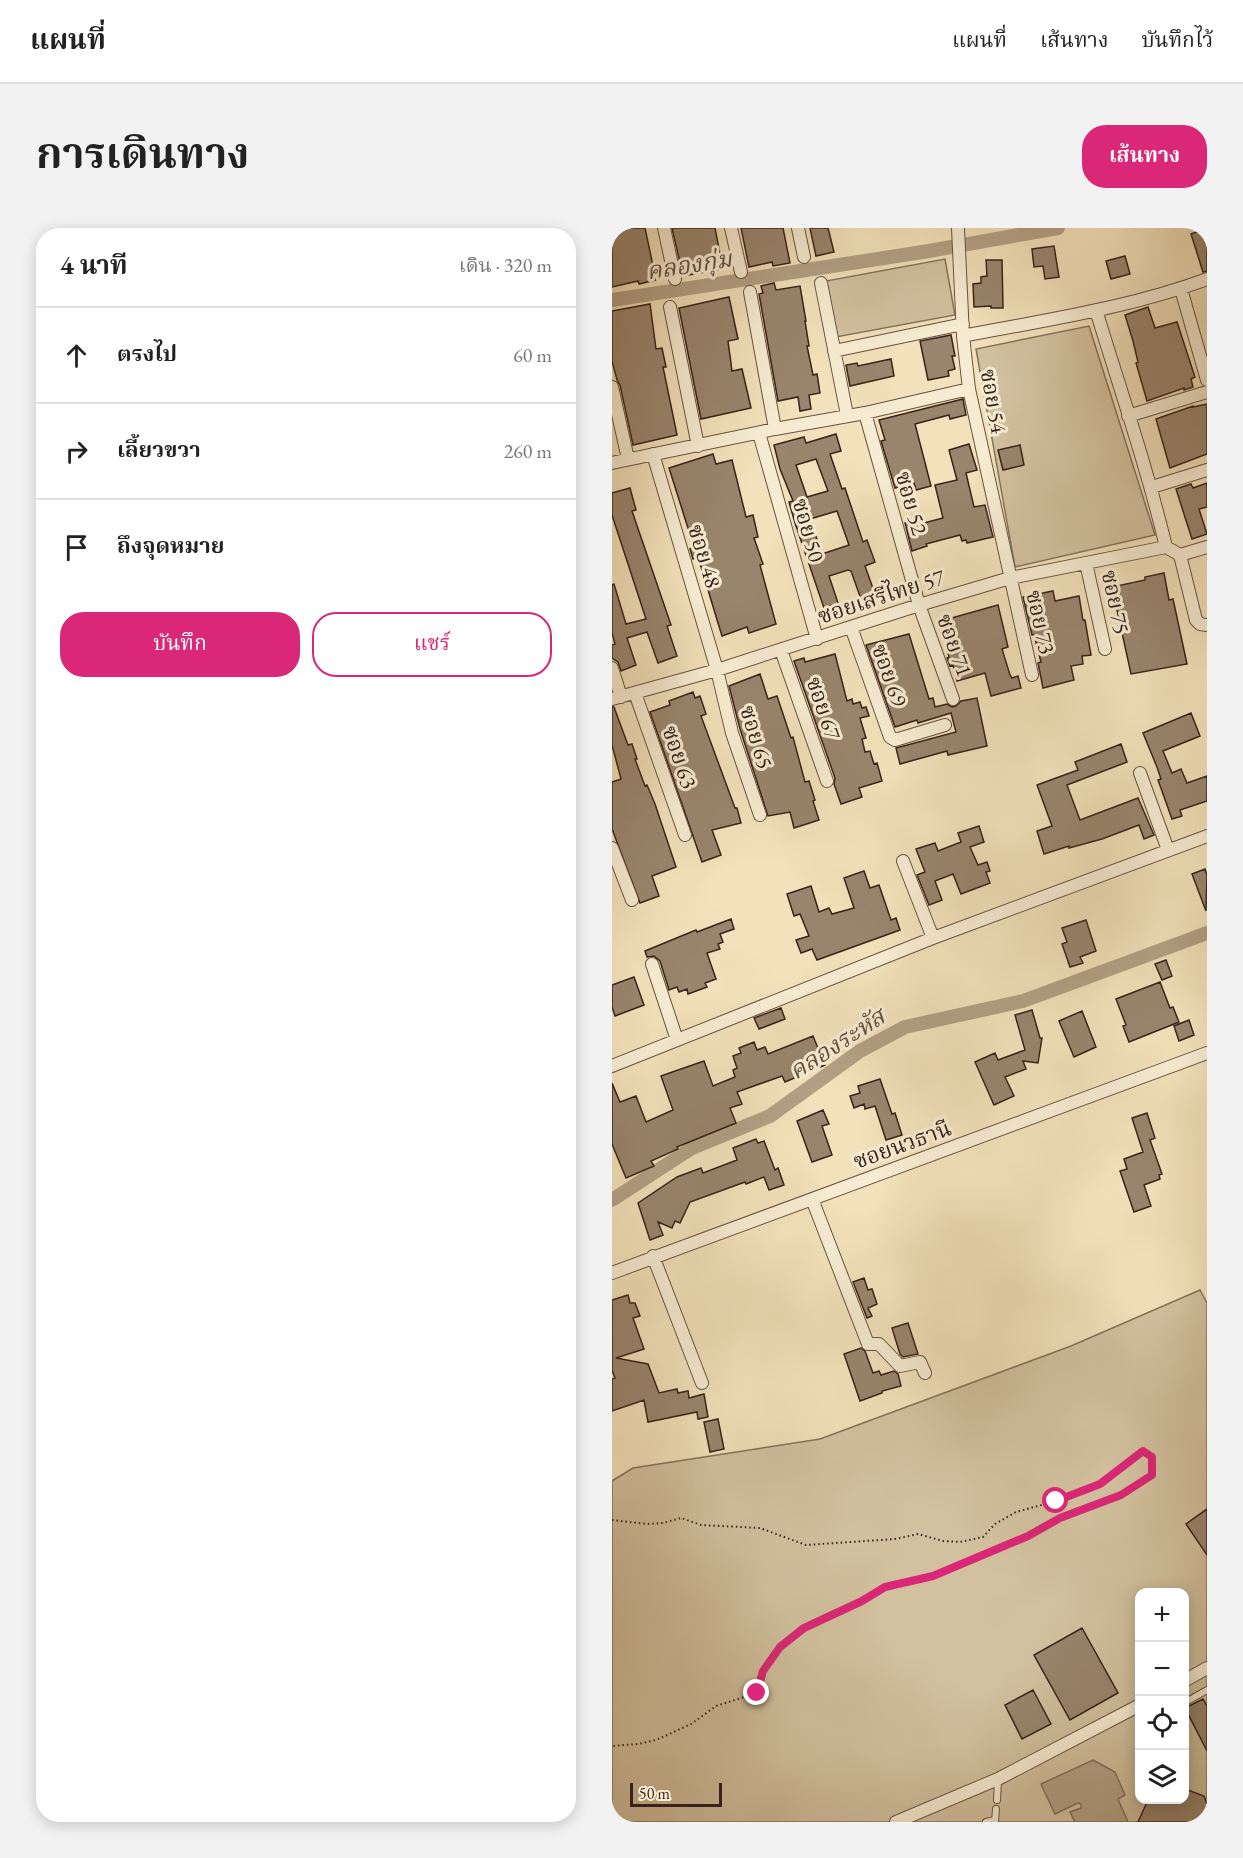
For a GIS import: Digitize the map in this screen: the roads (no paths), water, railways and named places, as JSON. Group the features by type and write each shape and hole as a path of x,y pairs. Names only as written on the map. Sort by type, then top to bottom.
{"street":[{"path":"664,228 675,279"},
{"path":"731,228 741,272"},
{"path":"798,228 804,257"},
{"name":"ซอย 54","path":"958,230 963,330 969,389 1010,578"},
{"path":"834,351 1096,310 1181,289 1207,279"},
{"path":"821,283 847,415"},
{"path":"1181,289 1207,380"},
{"path":"750,292 775,429"},
{"path":"670,307 698,446"},
{"path":"1096,310 1152,487 1166,547 1180,555 1207,547"},
{"path":"612,387 628,459"},
{"path":"612,463 865,413 969,389"},
{"path":"1128,416 1207,392"},
{"name":"ซอย 52","path":"865,413 919,605"},
{"name":"ซอย 50","path":"759,433 817,639"},
{"name":"ซอย 48","path":"653,454 717,670"},
{"path":"1152,487 1207,470"},
{"name":"ซอยเสรีไทย 57","path":"616,698 717,670 1010,578 1166,547"},
{"path":"1180,555 1196,620 1206,626"},
{"name":"ซอย 75","path":"1086,563 1105,649"},
{"name":"ซอย 73","path":"1010,578 1032,675"},
{"name":"ซอย 71","path":"919,605 953,699"},
{"name":"ซอย 69","path":"851,627 890,737 895,740 945,725"},
{"name":"ซอย 67","path":"781,650 827,781"},
{"path":"612,668 616,698"},
{"name":"ซอย 65","path":"717,670 732,733 760,815"},
{"name":"ซอย 63","path":"635,693 685,835"},
{"path":"1140,773 1168,850"},
{"path":"612,1066 933,938 1207,836"},
{"path":"612,848 632,900"},
{"path":"903,861 933,938"},
{"path":"652,963 677,1040"},
{"name":"ซอยนวธานี","path":"612,1273 1207,1053"},
{"path":"812,1199 868,1344 879,1344 900,1366 920,1362 925,1373"},
{"path":"653,1256 702,1383"},
{"path":"1189,1679 1207,1668"},
{"path":"896,1822 998,1779 1135,1708"}],"lane":[{"path":"1189,1701 1207,1691"},
{"path":"997,1800 998,1779"},
{"path":"986,1822 995,1821 996,1809"}],"waterway":[{"name":"คลองกุ่ม","path":"612,300 929,251 1058,228"},
{"name":"คลองระหัส","path":"612,1200 692,1148 770,1116 860,1051 905,1027 1023,1001 1207,933"}]}
